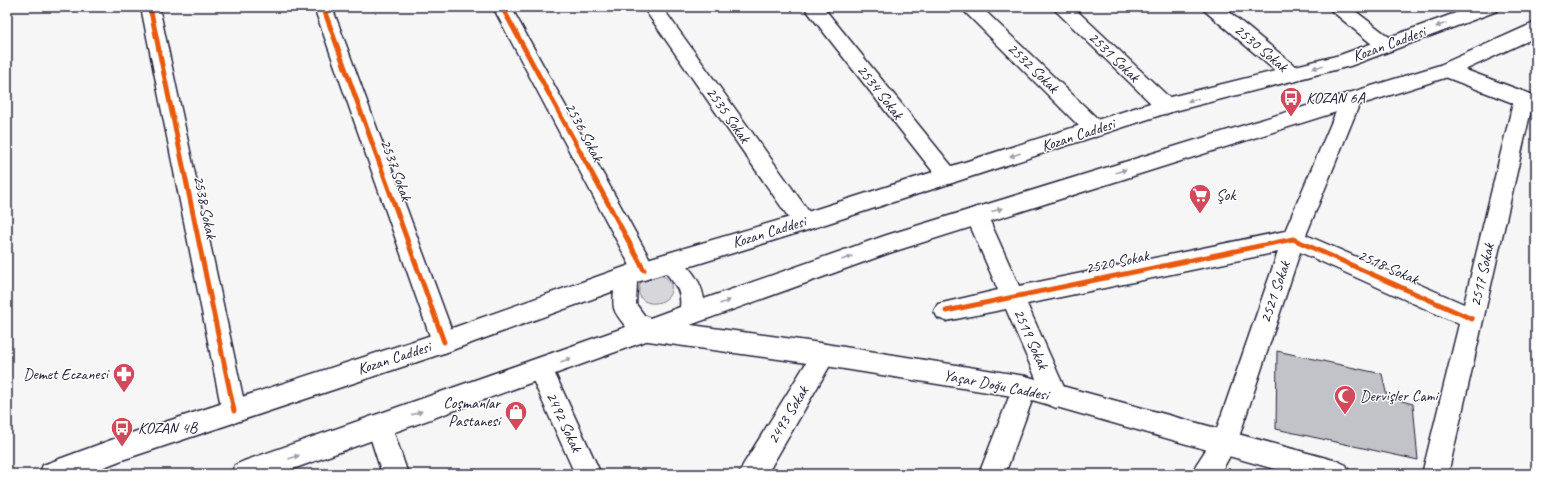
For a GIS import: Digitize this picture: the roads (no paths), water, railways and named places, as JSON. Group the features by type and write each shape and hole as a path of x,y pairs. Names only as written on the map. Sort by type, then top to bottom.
{"main road":[{"name":"2538 Sokak","path":"150,7 234,411"},
{"name":"2537 Sokak","path":"323,7 444,342"},
{"name":"2536 Sokak","path":"502,7 635,274"},
{"name":"2535 Sokak","path":"652,7 804,222"},
{"name":"2534 Sokak","path":"813,7 948,176"},
{"name":"2532 Sokak","path":"970,7 1095,129"},
{"name":"2531 Sokak","path":"1062,7 1166,106"},
{"name":"2530 Sokak","path":"1211,7 1293,74"},
{"path":"1338,7 1386,45"},
{"name":"Kozan Caddesi","path":"52,474 122,448 444,342 670,262 804,222 1166,106 1343,61 1491,7"},
{"path":"244,474 380,427 887,244 1447,70 1536,29"},
{"path":"1447,70 1530,102"},
{"name":"2521 Sokak","path":"1205,474 1224,443 1293,239 1351,100"},
{"name":"2517 Sokak","path":"1435,474 1472,319 1530,102"},
{"name":"2519 Sokak","path":"977,216 1056,396"},
{"name":"2520 Sokak","path":"946,311 1293,239"},
{"name":"2518 Sokak","path":"1293,239 1472,319"},
{"path":"670,262 693,294 692,307 688,315"},
{"path":"635,274 624,307 636,322 648,330"},
{"name":"Yaşar Doğu Caddesi","path":"648,330 1025,387 1336,474"},
{"name":"2493 Sokak","path":"752,474 824,356"},
{"name":"2492 Sokak","path":"540,369 588,474"},
{"path":"992,474 1025,387"},
{"path":"380,427 395,474"}],"place":[{"name":"KOZAN 6A","path":"1291,118"},
{"name":"Şok","path":"1200,214"},
{"name":"Demet Eczanesi","path":"124,394"},
{"name":"Dervişler Cami","path":"1345,416"},
{"name":"Coşmanlar Pastanesi","path":"516,432"},
{"name":"KOZAN 4B","path":"122,448"}]}
